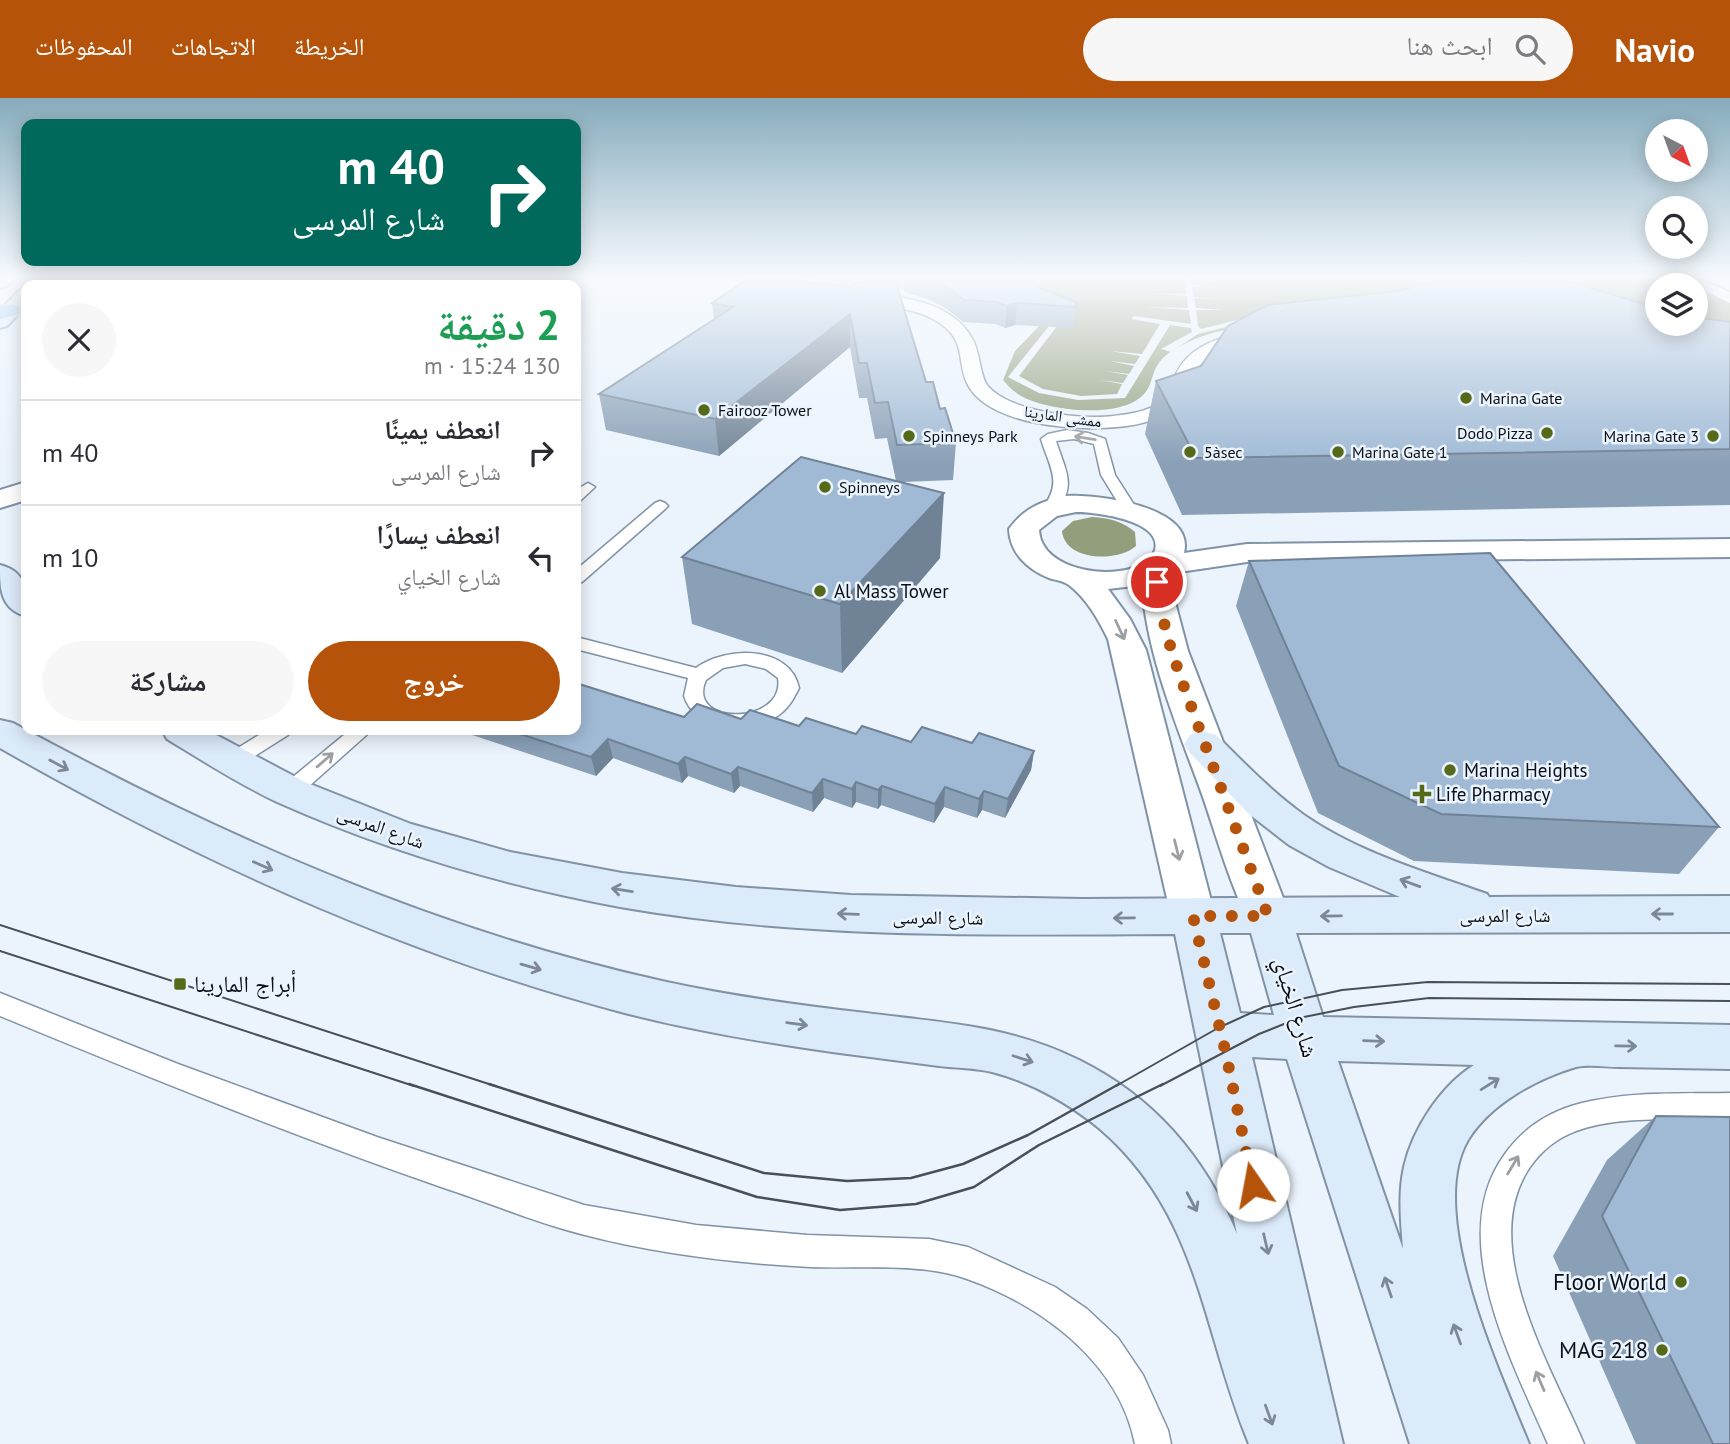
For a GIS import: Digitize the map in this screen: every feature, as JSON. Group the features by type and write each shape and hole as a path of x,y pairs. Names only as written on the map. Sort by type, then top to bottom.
{"main road":[{"path":"0,574 21,600"},
{"path":"0,732 127,802 215,845 307,886 466,947 623,993 729,1016 991,1050 1062,1074 1098,1094 1128,1119 1157,1150 1183,1185 1204,1223 1254,1376 1281,1444"},
{"name":"شارع المرسى","path":"188,735 290,791 349,817 426,844 510,867 600,887 697,902 798,912 939,918 1730,914"},
{"path":"1203,744 1268,808 1328,848 1391,877 1497,915"},
{"path":"1193,916 1219,1034 1226,1054 1311,1444"},
{"name":"شارع الخياي","path":"1268,916 1330,1118 1442,1444"},
{"path":"1219,1034 1259,1034 1306,1039 1730,1047"},
{"path":"1497,1444 1436,1274 1428,1232 1427,1195 1432,1161 1443,1132 1460,1109 1481,1089 1506,1074 1575,1045"}],"street":[{"name":"ممشى المارينا","path":"962,339 971,355 972,374 981,391 1005,405 1035,415 1103,424 1128,421 1163,408 1177,393 1183,374 1194,361 1210,349 1237,339"},
{"path":"0,474 21,471"},
{"path":"0,500 21,492"},
{"path":"1247,553 1164,532 1156,523 1130,510 1097,503 1064,505 1050,509 1038,514 1024,529 1027,548 1046,565 1078,577 1122,580 1160,567 1247,553 1730,548"},
{"name":"شارع الخياي","path":"1164,532 1168,538 1170,552 1160,567 1158,597 1166,633 1203,744 1268,916"},
{"path":"1078,577 1103,601 1129,650 1193,916"}],"lane":[{"path":"1050,509 1063,485 1063,477 1048,441 1049,437 1056,435 1087,436 1100,442 1108,475 1130,510"},
{"path":"581,493 588,487"},
{"path":"581,574 660,506"},
{"path":"581,644 699,675 727,660 761,660 786,674 790,685 788,697 779,707 764,716 746,720 710,716 698,708 692,698 692,686 699,675"},
{"path":"232,761 273,735"},
{"path":"290,791 356,735"},
{"path":"0,1004 171,1074 364,1146 584,1220 696,1241 807,1251 929,1255 968,1263 1044,1298 1106,1350 1131,1387 1150,1430 1153,1444"},
{"path":"1566,1444 1508,1305 1499,1268 1495,1234 1497,1204 1505,1177 1517,1156 1535,1138 1556,1125 1580,1117 1608,1112 1730,1106"}],"shaded area":[{"path":"1027,339 1197,339 1164,357 1143,395 1132,403 1118,407 1084,410 1050,406 1017,394 1003,380 1015,351"},
{"path":"1652,339 1730,339 1730,342"},
{"path":"1092,517 1115,521 1130,528 1135,532 1136,546 1118,555 1106,556 1082,554 1072,549 1065,541 1062,531 1073,521"}],"pier":[{"path":"1039,339 1047,339 1019,376 1043,389 1081,396 1117,394 1122,384 1099,380 1123,383 1128,375 1105,371 1129,374 1134,366 1110,361 1135,364 1140,356 1111,351 1142,354 1151,339 1161,339 1125,398 1078,400 1039,393 1008,377"},
{"path":"1180,339 1191,339 1171,352 1161,349"}],"building":[{"path":"684,339 818,339 715,419 599,394"},
{"path":"855,339 913,339 926,382 933,382 940,409 945,408 956,443 897,445 888,402 875,403 867,363 859,363"},
{"name":"Marina Gate","path":"1219,339 1730,339 1730,449 1196,458 1156,381 1201,366"},
{"path":"801,457 944,493 840,604 682,557"},
{"path":"1490,553 1719,827 1441,814 1339,766 1249,561"},
{"path":"581,685 684,717 697,704 741,719 750,710 799,726 806,718 856,734 862,726 911,742 922,727 972,743 979,733 1034,751 1008,799 984,791 979,799 945,787 935,804 882,786 878,790 856,782 852,789 823,779 812,793 738,767 731,774 685,757 678,764 608,739 591,757 523,735 581,735"},
{"path":"1656,1116 1730,1117 1730,1444 1713,1444 1602,1216"}],"tram line":[{"path":"0,925 495,1086"},
{"path":"0,951 414,1086"},
{"path":"1116,1086 1218,1028 1264,1007 1342,990 1428,982 1730,984"},
{"path":"1160,1086 1259,1034 1299,1018 1354,1007 1429,998 1730,1001"},
{"path":"409,1084 757,1197 840,1210 916,1204 974,1187 1039,1145 1163,1084"},
{"path":"489,1084 764,1173 847,1181 911,1178 963,1164 1028,1135 1119,1084"}],"place":[{"name":"Marina Gate","path":"1466,398"},
{"name":"Fairooz Tower","path":"704,410"},
{"name":"Dodo Pizza","path":"1547,433"},
{"name":"Spinneys Park","path":"909,436"},
{"name":"Marina Gate 3","path":"1713,436"},
{"name":"5àsec","path":"1190,452"},
{"name":"Marina Gate 1","path":"1338,452"},
{"name":"Spinneys","path":"825,487"},
{"name":"Al Mass Tower","path":"820,591"},
{"name":"Marina Heights","path":"1450,770"},
{"name":"Life Pharmacy","path":"1422,794"},
{"name":"أبراج المارينا","path":"180,984"},
{"name":"Floor World","path":"1681,1282"},
{"name":"MAG 218","path":"1662,1350"}],"route":[{"path":"1157,582 1161,613 1180,676 1268,916 1193,916 1226,1054 1253,1185"}]}
